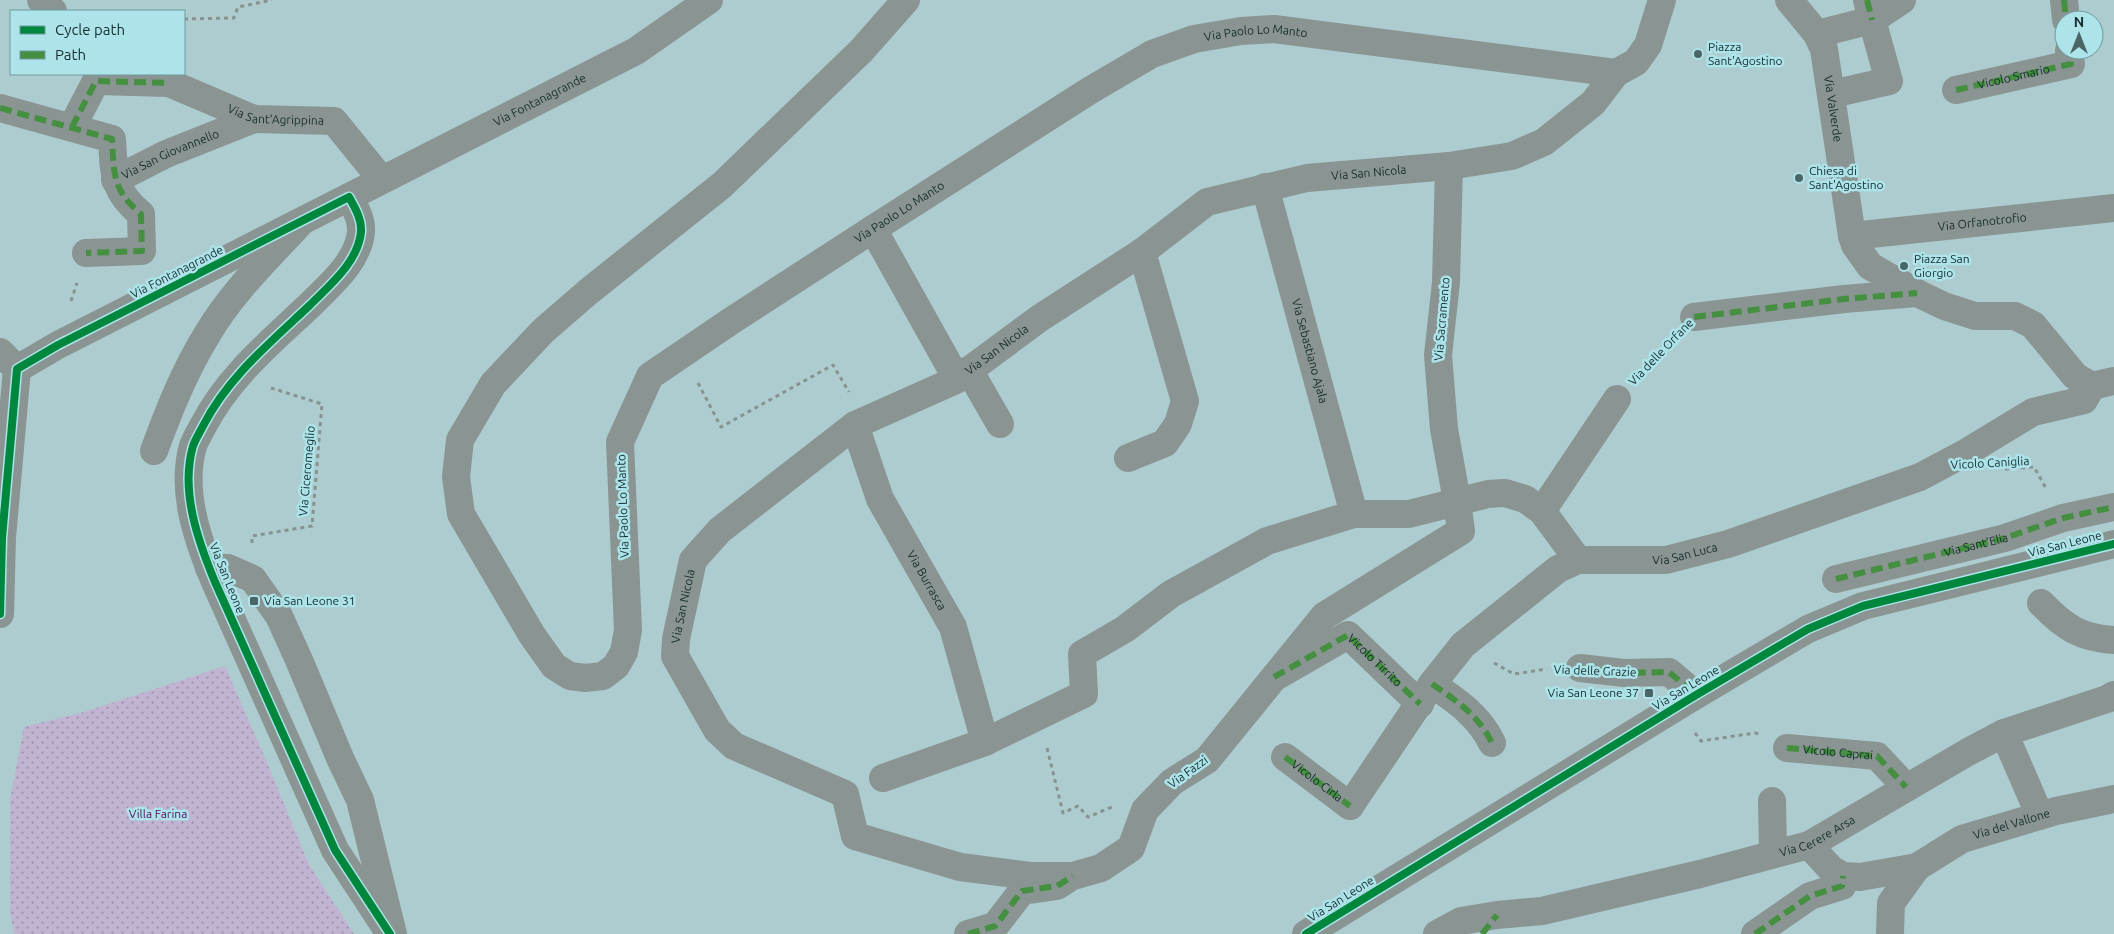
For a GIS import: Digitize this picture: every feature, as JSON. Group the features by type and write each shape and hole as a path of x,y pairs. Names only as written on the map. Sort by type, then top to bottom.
{"street":[{"path":"41,0 52,10"},
{"name":"Via Fontanagrande","path":"8,361 58,345 636,50 709,0"},
{"name":"Via Paolo Lo Manto","path":"906,0 861,51 722,185 588,292 543,331 493,384 460,440 456,477 461,514 532,635 554,666 570,676 585,678 603,676 616,666 624,652 628,630 620,442 650,376 873,229 1089,91 1152,54 1194,39 1240,31 1274,28 1616,73"},
{"path":"1616,73 1636,62 1648,45 1662,0"},
{"name":"Via Valverde","path":"1790,0 1817,34 1824,49 1853,240"},
{"path":"1817,34 1869,10 1902,0"},
{"path":"1832,94 1889,81 1869,10"},
{"name":"Vicolo Smario","path":"1956,90 2060,60"},
{"name":"Via San Nicola","path":"845,794 734,746 718,730 675,656 676,639 693,560 720,530 860,422 956,380 959,368 1142,252 1207,202 1307,178 1449,166 1512,156 1544,142 1593,103 1616,73"},
{"path":"72,127 96,81 158,78"},
{"name":"Via Sant'Agrippina","path":"158,78 254,119 334,120 382,180"},
{"name":"Via San Giovannello","path":"0,108 112,139 115,180 130,205 140,214 142,251 86,253"},
{"name":"Via San Giovannello","path":"115,180 166,154 254,119"},
{"name":"Via Sacramento","path":"1449,166 1446,282 1438,355 1444,429 1457,501"},
{"name":"Via Sebastiano Ajala","path":"1265,187 1354,514"},
{"name":"Via San Leone","path":"349,196 360,220 361,232 357,248 338,277 235,377 210,412 193,446 189,475 192,512 202,551 209,568 335,850 392,934"},
{"name":"Via Orfanotrofio","path":"1853,240 2114,208"},
{"path":"154,451 184,378 208,332 244,285 302,221"},
{"path":"873,229 959,368 1000,424"},
{"path":"1853,240 1870,266 1944,306 1975,316 2016,316 2033,325 2074,376 2103,383"},
{"path":"1128,458 1165,444 1178,424 1185,401 1142,252"},
{"name":"Via delle Orfane","path":"1694,317 1844,299 1917,293"},
{"path":"0,614 8,361"},
{"name":"Via San Luca","path":"1350,806 1426,694 1463,645 1558,569 1578,560 1666,560 1728,544 1920,477 1967,452 2033,412 2084,400 2103,383"},
{"path":"1542,510 1617,399"},
{"name":"Via Burrasca","path":"860,422 880,499 953,627 985,742"},
{"path":"883,778 985,742 1084,694 1082,654 1125,629 1171,594 1267,541 1354,514 1409,514 1488,494 1505,493 1525,499 1542,510 1578,560"},
{"name":"Via Fazzi","path":"845,794 854,836 960,867 1030,876 1073,876 1101,868 1131,848 1145,810 1172,782 1207,760 1324,616 1461,531 1457,501"},
{"name":"Via Sant'Elia","path":"1836,579 2005,538 2063,518 2114,507"},
{"name":"Via San Leone","path":"1306,934 1684,701 1808,629 1863,606 2114,544"},
{"path":"209,568 228,568 252,579 278,616 360,800 392,934"},
{"path":"2041,603 2057,619 2073,630 2097,639 2114,640"},
{"name":"Vicolo Tirrito","path":"1274,677 1348,635 1426,694"},
{"name":"Via delle Grazie","path":"1580,668 1624,673 1669,672 1684,701"},
{"path":"1426,694 1461,704 1484,727 1492,743"},
{"name":"Via Cerere Arsa","path":"1437,934 1461,921 1489,924 1700,874 1810,845 1906,787 2004,733 2107,699 2114,694"},
{"path":"2004,733 2040,816"},
{"name":"Vicolo Caprai","path":"1787,748 1878,756 1906,787"},
{"name":"Vicolo Cirla","path":"1286,757 1350,806"},
{"name":"Via del Vallone","path":"1842,876 1860,877 1917,867 1962,839 2040,816 2114,799"},
{"path":"1772,801 1773,854"},
{"path":"1755,934 1810,896 1842,886 1842,876 1831,869 1810,845"},
{"name":"Via del Vallone","path":"1890,934 1891,903 1917,867"},
{"path":"968,934 995,926 1022,891 1057,886 1073,876"}],"path":[{"path":"185,20 234,18 238,7 272,0"},
{"path":"682,354 721,427 833,364 860,422"},
{"path":"1684,701 1701,741 1755,732 1787,748"},
{"path":"1039,715 1063,813 1078,806 1088,817 1114,806"}],"green space":[{"name":"Villa Farina","path":"225,666 309,865 354,934 14,934 10,913 10,800 24,727 84,712"}],"marked path":[{"path":"1867,0 1872,20"},
{"path":"2064,0 2065,10"},
{"path":"1956,90 2071,64 2070,60"},
{"path":"72,127 96,81 169,83"},
{"path":"0,108 112,139 116,180 125,197 141,214 142,251 86,253"},
{"path":"1694,317 1844,299 1917,293"},
{"path":"1836,579 2005,538 2063,518 2114,507"},
{"path":"1274,677 1348,635 1420,704"},
{"path":"1580,668 1624,673 1669,672 1696,695"},
{"path":"1432,684 1459,703 1474,717 1487,733 1492,743"},
{"path":"1787,748 1877,756 1906,787"},
{"path":"1285,757 1350,806"},
{"path":"968,934 995,926 1022,891 1057,886 1073,876"},
{"path":"1755,934 1810,896 1842,886 1843,876"},
{"path":"1482,934 1497,915"}],"cycle path":[{"path":"0,614 2,538 17,369 58,345 349,197 358,214 361,227 359,243 355,253 334,281 251,361 213,408 194,444 190,463 190,498 197,533 215,582 335,850 390,934"},
{"path":"1306,934 1696,695 1808,629 1863,606 2114,544"}],"place":[{"name":"Piazza Sant'Agostino","path":"1698,54"},
{"name":"Chiesa di Sant'Agostino","path":"1799,178"},
{"name":"Piazza San Giorgio","path":"1904,266"},
{"name":"Via San Leone 31","path":"254,601"},
{"name":"Via San Leone 37","path":"1649,693"}]}
